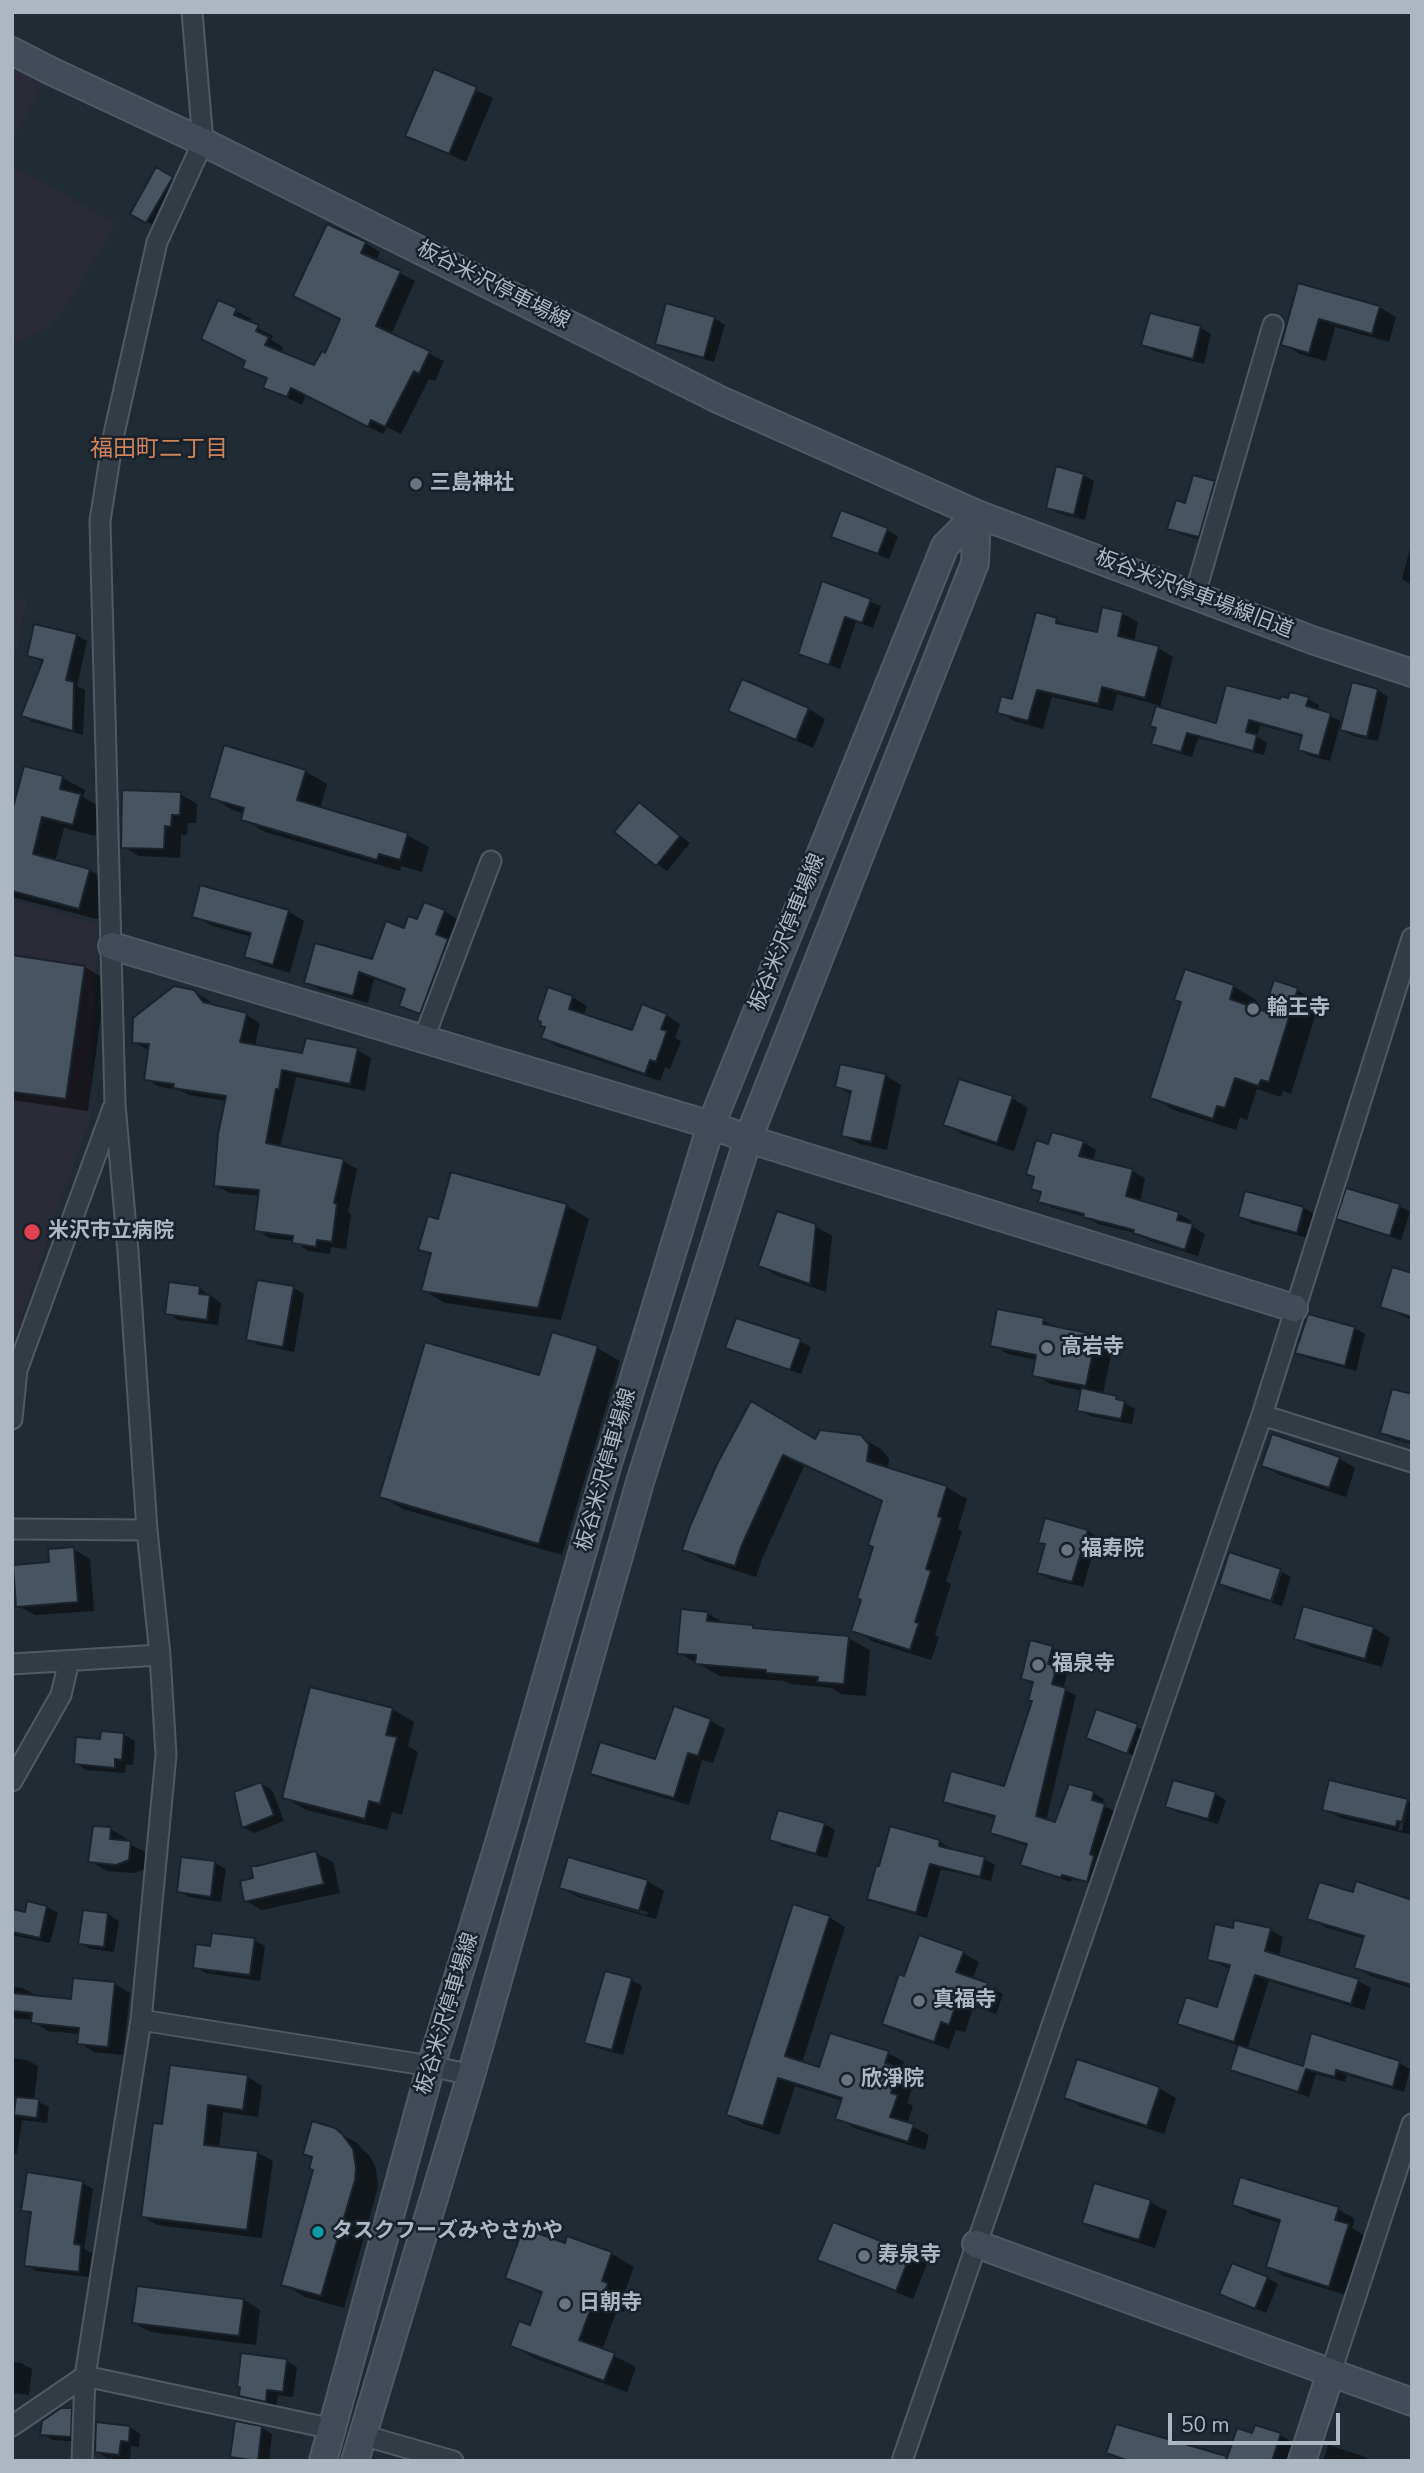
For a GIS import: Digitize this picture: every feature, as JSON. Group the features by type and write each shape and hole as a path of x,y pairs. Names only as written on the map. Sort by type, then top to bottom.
{"main road":[{"name":"板谷米沢停車場線","path":"12,51 203,142 720,400 977,514"},
{"name":"板谷米沢停車場線","path":"323,2461 431,2066 504,1826 606,1470 711,1125 945,546 977,514"},
{"name":"板谷米沢停車場線","path":"355,2461 471,2075 640,1482 748,1139 975,563 977,514"},
{"name":"板谷米沢停車場線旧道","path":"977,514 1315,640 1412,673"},
{"path":"112,946 711,1125 748,1139 1294,1308"},
{"path":"976,2245 1412,2402"},
{"path":"1302,2461 1331,2372"}],"street":[{"path":"82,2461 85,2376 141,2020 166,1755 115,1104 100,521 113,438 157,242 203,142 192,12"},
{"path":"1195,594 1273,325"},
{"path":"424,1038 491,861"},
{"path":"902,2461 1262,1415 1412,938"},
{"path":"12,1419 17,1370 115,1104"},
{"path":"1262,1415 1412,1462"},
{"path":"12,1529 147,1530"},
{"path":"12,1664 160,1655"},
{"path":"12,1781 61,1695 69,1661"},
{"path":"141,2020 431,2066 471,2075"},
{"path":"1331,2372 1412,2124"},
{"path":"12,2426 85,2376 333,2429"},
{"path":"362,2435 453,2461"}],"shaded area":[{"path":"12,66 44,83 12,142"},
{"path":"12,166 116,223 66,307 42,331 12,344"},
{"path":"12,598 27,600 12,670"},
{"name":"米沢市立病院","path":"12,900 97,924 90,1117 12,1347"}],"building":[{"path":"434,69 477,87 449,154 405,136"},
{"path":"156,167 173,177 146,223 130,214"},
{"path":"327,224 366,242 361,253 401,271 376,326 430,351 419,374 414,371 385,427 371,420 368,427 291,388 287,397 263,388 267,378 242,368 245,361 201,339 218,300 237,308 234,315 259,325 256,331 269,337 265,345 314,365 322,351 325,353 340,319 293,296"},
{"path":"1298,283 1380,306 1372,334 1319,319 1309,353 1281,345"},
{"path":"666,303 715,317 704,358 655,344"},
{"path":"1150,313 1201,326 1193,359 1141,345"},
{"path":"1056,466 1084,474 1074,515 1046,508"},
{"path":"1193,475 1215,481 1199,537 1167,529 1176,500 1185,503"},
{"path":"841,510 888,528 878,554 831,537"},
{"path":"822,581 871,599 862,623 845,617 829,665 798,654"},
{"path":"1102,607 1123,612 1118,636 1159,646 1145,698 1102,687 1098,704 1037,690 1028,721 997,713 1001,696 1012,699 1036,612 1057,618 1056,623 1097,632"},
{"path":"34,624 77,634 66,680 74,682 73,731 21,716 43,660 27,656"},
{"path":"742,679 809,708 796,740 728,711"},
{"path":"1352,682 1378,689 1367,737 1340,730"},
{"path":"1226,685 1280,699 1281,696 1288,698 1290,692 1309,697 1306,706 1331,713 1319,756 1298,750 1302,735 1249,720 1246,732 1257,735 1253,751 1187,733 1181,752 1151,744 1156,728 1150,726 1156,706 1216,723"},
{"path":"224,745 306,770 297,800 408,833 400,860 379,854 377,860 241,820 244,808 209,798"},
{"path":"24,766 63,776 60,789 81,794 73,825 42,817 33,854 90,869 79,909 12,891 12,811"},
{"path":"122,790 181,792 180,815 172,815 171,827 165,826 164,849 121,848"},
{"path":"639,802 680,836 656,866 614,832"},
{"path":"200,885 289,910 273,965 244,957 251,933 192,917"},
{"path":"424,902 445,910 436,934 448,939 420,1014 399,1006 405,989 359,972 353,996 304,983 315,943 372,959 386,921 404,928 408,916 417,919"},
{"path":"12,955 85,966 66,1099 12,1092"},
{"path":"1185,969 1234,985 1230,999 1264,1011 1274,980 1298,988 1269,1082 1261,1080 1258,1086 1235,1078 1225,1108 1217,1106 1213,1119 1150,1098 1181,1002 1174,1000"},
{"path":"174,986 194,990 203,1002 247,1013 240,1042 302,1053 306,1038 358,1048 350,1084 282,1070 266,1143 344,1159 334,1203 337,1204 332,1242 317,1240 316,1247 292,1243 293,1236 254,1231 259,1190 214,1186 218,1134 226,1096 173,1088 174,1084 144,1080 149,1044 132,1043 133,1018"},
{"path":"548,987 573,996 569,1009 632,1030 642,1004 667,1014 661,1029 667,1031 656,1062 650,1060 645,1074 541,1038 545,1027 540,1026 541,1022 537,1020"},
{"path":"840,1064 886,1074 871,1142 841,1136 851,1091 835,1087"},
{"path":"959,1079 1013,1096 997,1143 943,1125"},
{"path":"1052,1132 1084,1141 1079,1156 1133,1169 1126,1196 1179,1212 1177,1220 1193,1224 1185,1250 1133,1233 1134,1230 1038,1202 1041,1192 1031,1189 1034,1177 1026,1174 1036,1140 1048,1144"},
{"path":"451,1172 567,1204 538,1308 421,1291 431,1253 418,1250 428,1216 438,1219"},
{"path":"1346,1188 1400,1204 1390,1236 1336,1219"},
{"path":"1245,1191 1304,1207 1297,1233 1238,1217"},
{"path":"777,1211 816,1224 810,1284 758,1266"},
{"path":"1392,1267 1412,1273 1412,1317 1380,1307"},
{"path":"257,1280 294,1286 283,1347 246,1340"},
{"path":"169,1282 200,1286 199,1294 210,1295 207,1320 165,1314"},
{"name":"高岩寺","path":"997,1309 1044,1318 1043,1324 1088,1333 1086,1342 1095,1343 1086,1386 1032,1376 1036,1355 990,1346"},
{"path":"1308,1314 1355,1327 1345,1366 1295,1353"},
{"path":"736,1318 801,1339 790,1370 725,1348"},
{"path":"552,1332 598,1346 539,1544 379,1497 425,1342 539,1375"},
{"path":"1081,1388 1117,1396 1116,1399 1125,1401 1121,1419 1077,1411"},
{"path":"1392,1389 1412,1394 1412,1442 1380,1433"},
{"path":"751,1401 815,1439 820,1430 861,1435 869,1445 867,1461 947,1486 938,1516 942,1518 926,1569 931,1571 915,1622 919,1623 910,1650 851,1631 861,1600 857,1598 873,1547 868,1545 882,1501 783,1455 735,1566 682,1550 717,1464"},
{"path":"1272,1434 1340,1457 1329,1488 1261,1466"},
{"name":"福寿院","path":"1045,1518 1088,1530 1072,1582 1037,1573 1045,1544 1038,1543"},
{"path":"74,1547 78,1602 16,1607 13,1565 49,1562 48,1549"},
{"path":"1229,1552 1281,1569 1271,1601 1219,1584"},
{"path":"1303,1606 1374,1627 1365,1659 1294,1639"},
{"path":"681,1609 708,1612 707,1621 753,1625 753,1628 849,1636 844,1684 817,1682 818,1677 766,1673 766,1670 695,1664 696,1655 677,1654"},
{"path":"1030,1640 1053,1646 1048,1664 1057,1666 1052,1684 1066,1688 1036,1816 1055,1822 1069,1784 1094,1791 1092,1800 1105,1804 1090,1854 1094,1856 1087,1882 1062,1875 1061,1878 1020,1865 1027,1844 990,1833 995,1816 943,1802 951,1771 1004,1786 1032,1701 1028,1701 1033,1682 1021,1679"},
{"path":"310,1687 393,1708 386,1735 397,1737 380,1804 369,1801 365,1819 282,1798"},
{"path":"674,1706 711,1719 698,1756 688,1753 674,1798 590,1774 600,1742 655,1759"},
{"path":"1096,1709 1138,1724 1127,1754 1086,1738"},
{"path":"101,1731 124,1733 122,1760 115,1759 115,1768 74,1764 76,1737 100,1739"},
{"path":"1173,1780 1216,1792 1208,1819 1165,1807"},
{"path":"1329,1780 1408,1799 1402,1822 1397,1821 1396,1827 1322,1810"},
{"path":"261,1782 274,1815 242,1828 234,1792"},
{"path":"778,1810 825,1823 816,1854 769,1840"},
{"path":"93,1826 111,1827 110,1839 131,1841 129,1860 116,1865 88,1862"},
{"path":"890,1826 940,1840 939,1846 985,1857 980,1877 930,1864 916,1913 867,1899"},
{"path":"316,1851 324,1884 244,1902 240,1881 253,1878 251,1866"},
{"path":"181,1857 215,1861 211,1897 177,1892"},
{"path":"568,1857 648,1880 639,1911 559,1888"},
{"path":"1356,1881 1412,1900 1412,1985 1354,1968 1364,1936 1307,1919 1319,1882 1353,1892"},
{"path":"27,1901 47,1906 40,1938 12,1932 12,1909 25,1912"},
{"path":"793,1904 830,1916 785,2056 819,2067 830,2033 889,2051 885,2063 899,2068 891,2093 898,2095 890,2117 914,2124 908,2142 835,2119 842,2098 778,2078 763,2126 726,2115"},
{"path":"83,1910 108,1913 104,1947 78,1944"},
{"path":"1234,1920 1271,1928 1265,1951 1359,1979 1351,2004 1255,1975 1234,2042 1177,2024 1186,1997 1217,2007 1230,1965 1207,1960 1215,1924 1233,1928"},
{"path":"212,1933 255,1938 250,1975 193,1968 196,1944 210,1946"},
{"name":"真福寺","path":"919,1935 964,1951 956,1972 988,1983 980,2007 958,1999 949,2025 941,2022 934,2042 882,2024 899,1974 904,1976"},
{"path":"605,1971 632,1978 612,2050 584,2043"},
{"path":"73,1978 115,1982 108,2047 77,2044 79,2028 31,2023 32,2013 12,2011 12,1993 71,1999"},
{"path":"1311,2033 1400,2061 1393,2087 1336,2070 1335,2077 1306,2069 1298,2092 1230,2070 1238,2045 1303,2066"},
{"path":"1077,2059 1160,2087 1147,2126 1064,2098"},
{"path":"170,2065 248,2075 243,2110 208,2105 204,2145 258,2151 247,2230 141,2217 153,2123 162,2124"},
{"path":"16,2097 39,2099 37,2118 14,2115"},
{"name":"タスクフーズみやさかや","path":"312,2121 335,2128 342,2134 353,2149 356,2167 355,2180 321,2296 281,2285 313,2170 309,2169 312,2157 303,2154"},
{"path":"27,2172 83,2181 74,2244 81,2245 79,2272 24,2266 31,2212 21,2211"},
{"path":"1240,2177 1339,2207 1335,2220 1349,2224 1329,2287 1266,2267 1280,2220 1232,2205"},
{"path":"1094,2183 1151,2200 1139,2240 1082,2223"},
{"name":"寿泉寺","path":"833,2222 911,2253 896,2291 817,2260"},
{"name":"日朝寺","path":"523,2228 565,2243 567,2236 612,2252 602,2281 608,2283 601,2301 595,2298 579,2340 615,2353 604,2381 510,2346 519,2321 530,2325 542,2292 505,2278"},
{"path":"1232,2263 1268,2277 1255,2309 1219,2294"},
{"path":"137,2286 244,2299 239,2336 132,2323"},
{"path":"241,2353 287,2359 283,2392 267,2390 266,2402 239,2396 240,2387 237,2387"},
{"path":"61,2408 72,2408 71,2437 40,2435 42,2421"},
{"path":"235,2421 262,2426 258,2461 230,2457"},
{"path":"96,2422 130,2426 129,2442 121,2441 119,2455 95,2452"},
{"path":"1116,2424 1226,2456 1226,2461 1129,2461 1106,2453"},
{"path":"1255,2425 1281,2433 1272,2461 1226,2461 1237,2428 1252,2433"}],"place":[{"name":"三島神社","path":"416,484"},
{"name":"輪王寺","path":"1253,1009"},
{"name":"米沢市立病院","path":"32,1232"},
{"name":"高岩寺","path":"1047,1348"},
{"name":"福寿院","path":"1067,1550"},
{"name":"福泉寺","path":"1038,1665"},
{"name":"真福寺","path":"919,2001"},
{"name":"欣淨院","path":"847,2080"},
{"name":"タスクフーズみやさかや","path":"318,2232"},
{"name":"寿泉寺","path":"864,2256"},
{"name":"日朝寺","path":"565,2304"}],"district":[{"name":"福田町二丁目","path":"159,450"}]}
